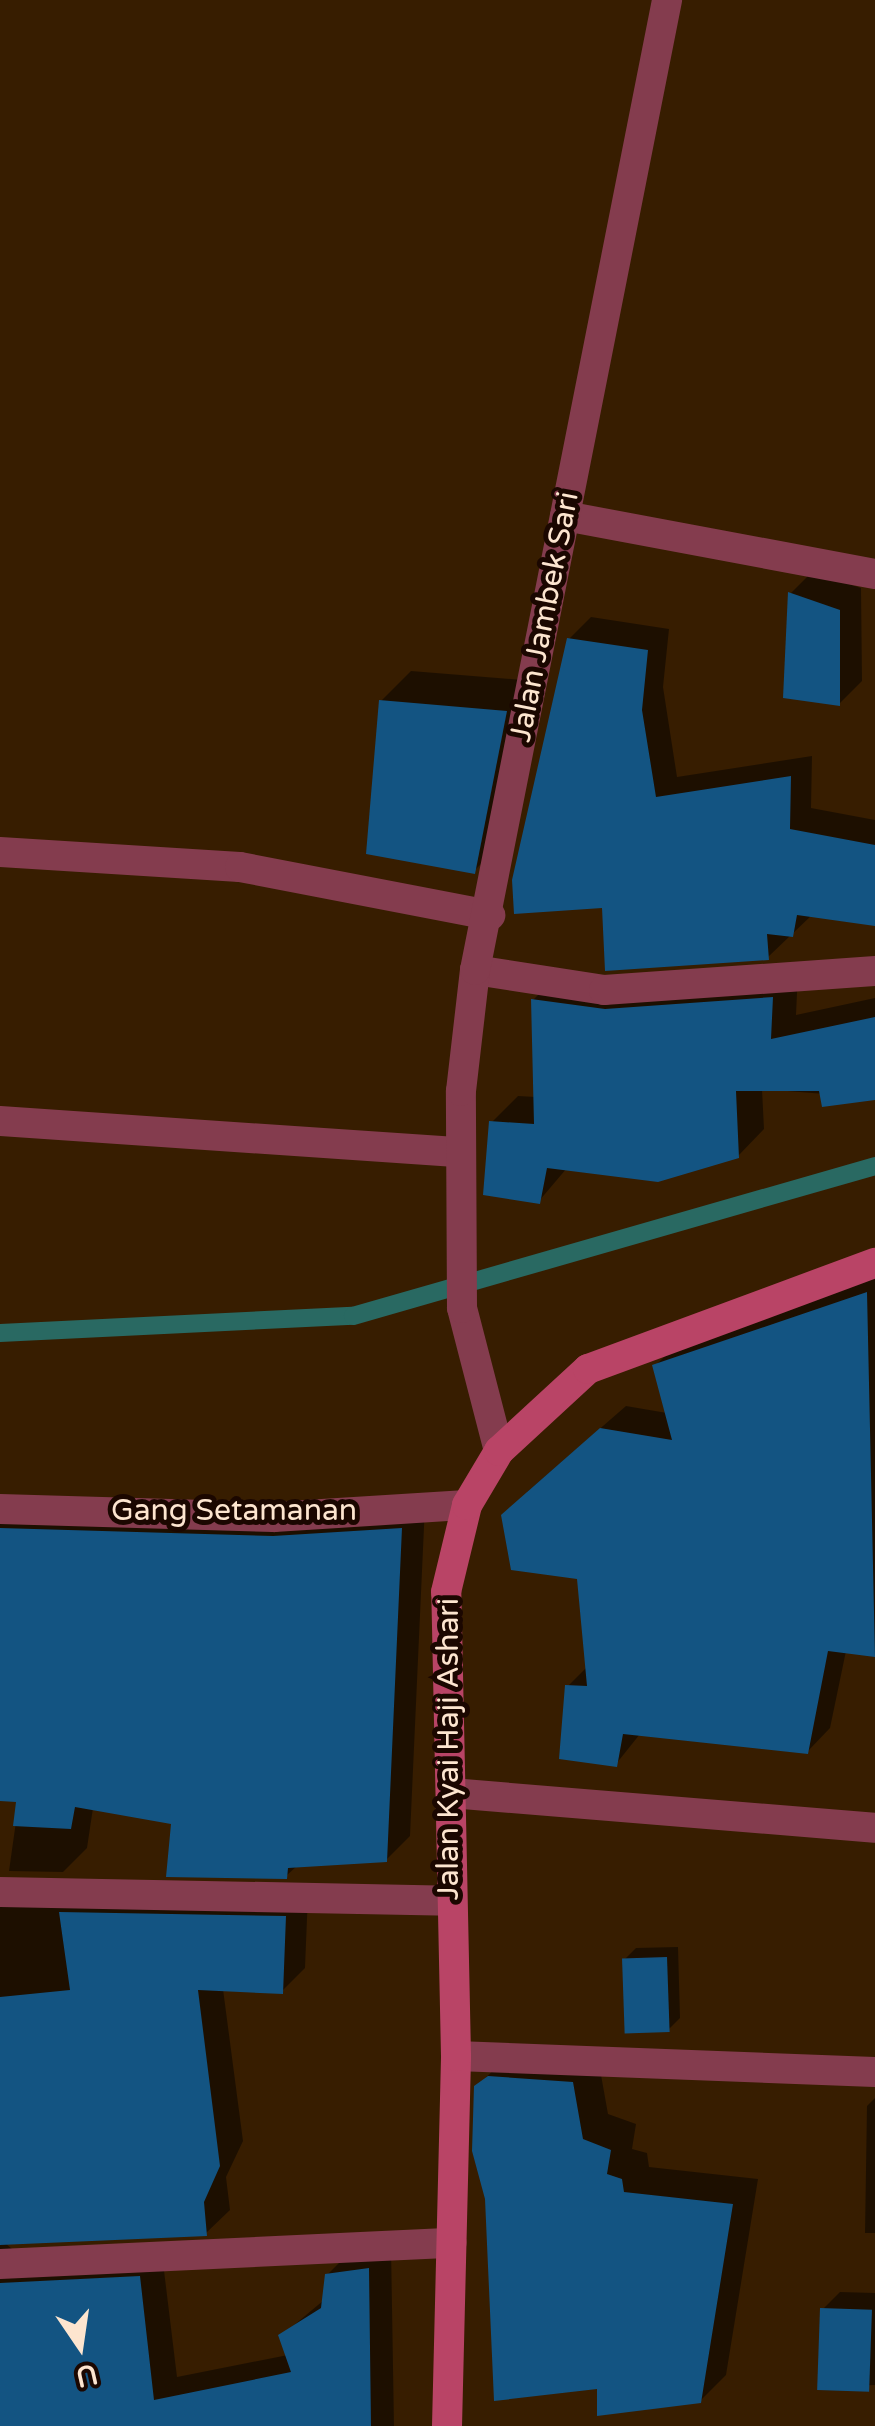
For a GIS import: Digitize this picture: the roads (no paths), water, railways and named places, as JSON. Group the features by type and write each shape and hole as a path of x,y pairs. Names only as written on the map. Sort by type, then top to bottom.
{"main road":[{"name":"Jalan Kyai Haji Ashari","path":"447,2426 456,2056 446,1592 467,1504 499,1451 588,1369 875,1263"}],"street":[{"name":"Jalan Jambek Sari","path":"499,1451 462,1308 455,1238 456,1152 475,970 490,915 667,0"},
{"path":"565,516 875,574"},
{"path":"0,852 240,867 490,915"},
{"path":"475,970 604,990 875,971"},
{"path":"0,1121 456,1152"},
{"name":"Gang Setamanan","path":"0,1508 274,1516 467,1504"},
{"path":"451,1793 875,1828"},
{"path":"0,1892 450,1901"},
{"path":"456,2056 875,2072"},
{"path":"0,2264 452,2243"}],"waterway":[{"path":"0,1333 353,1316 875,1166"}]}
